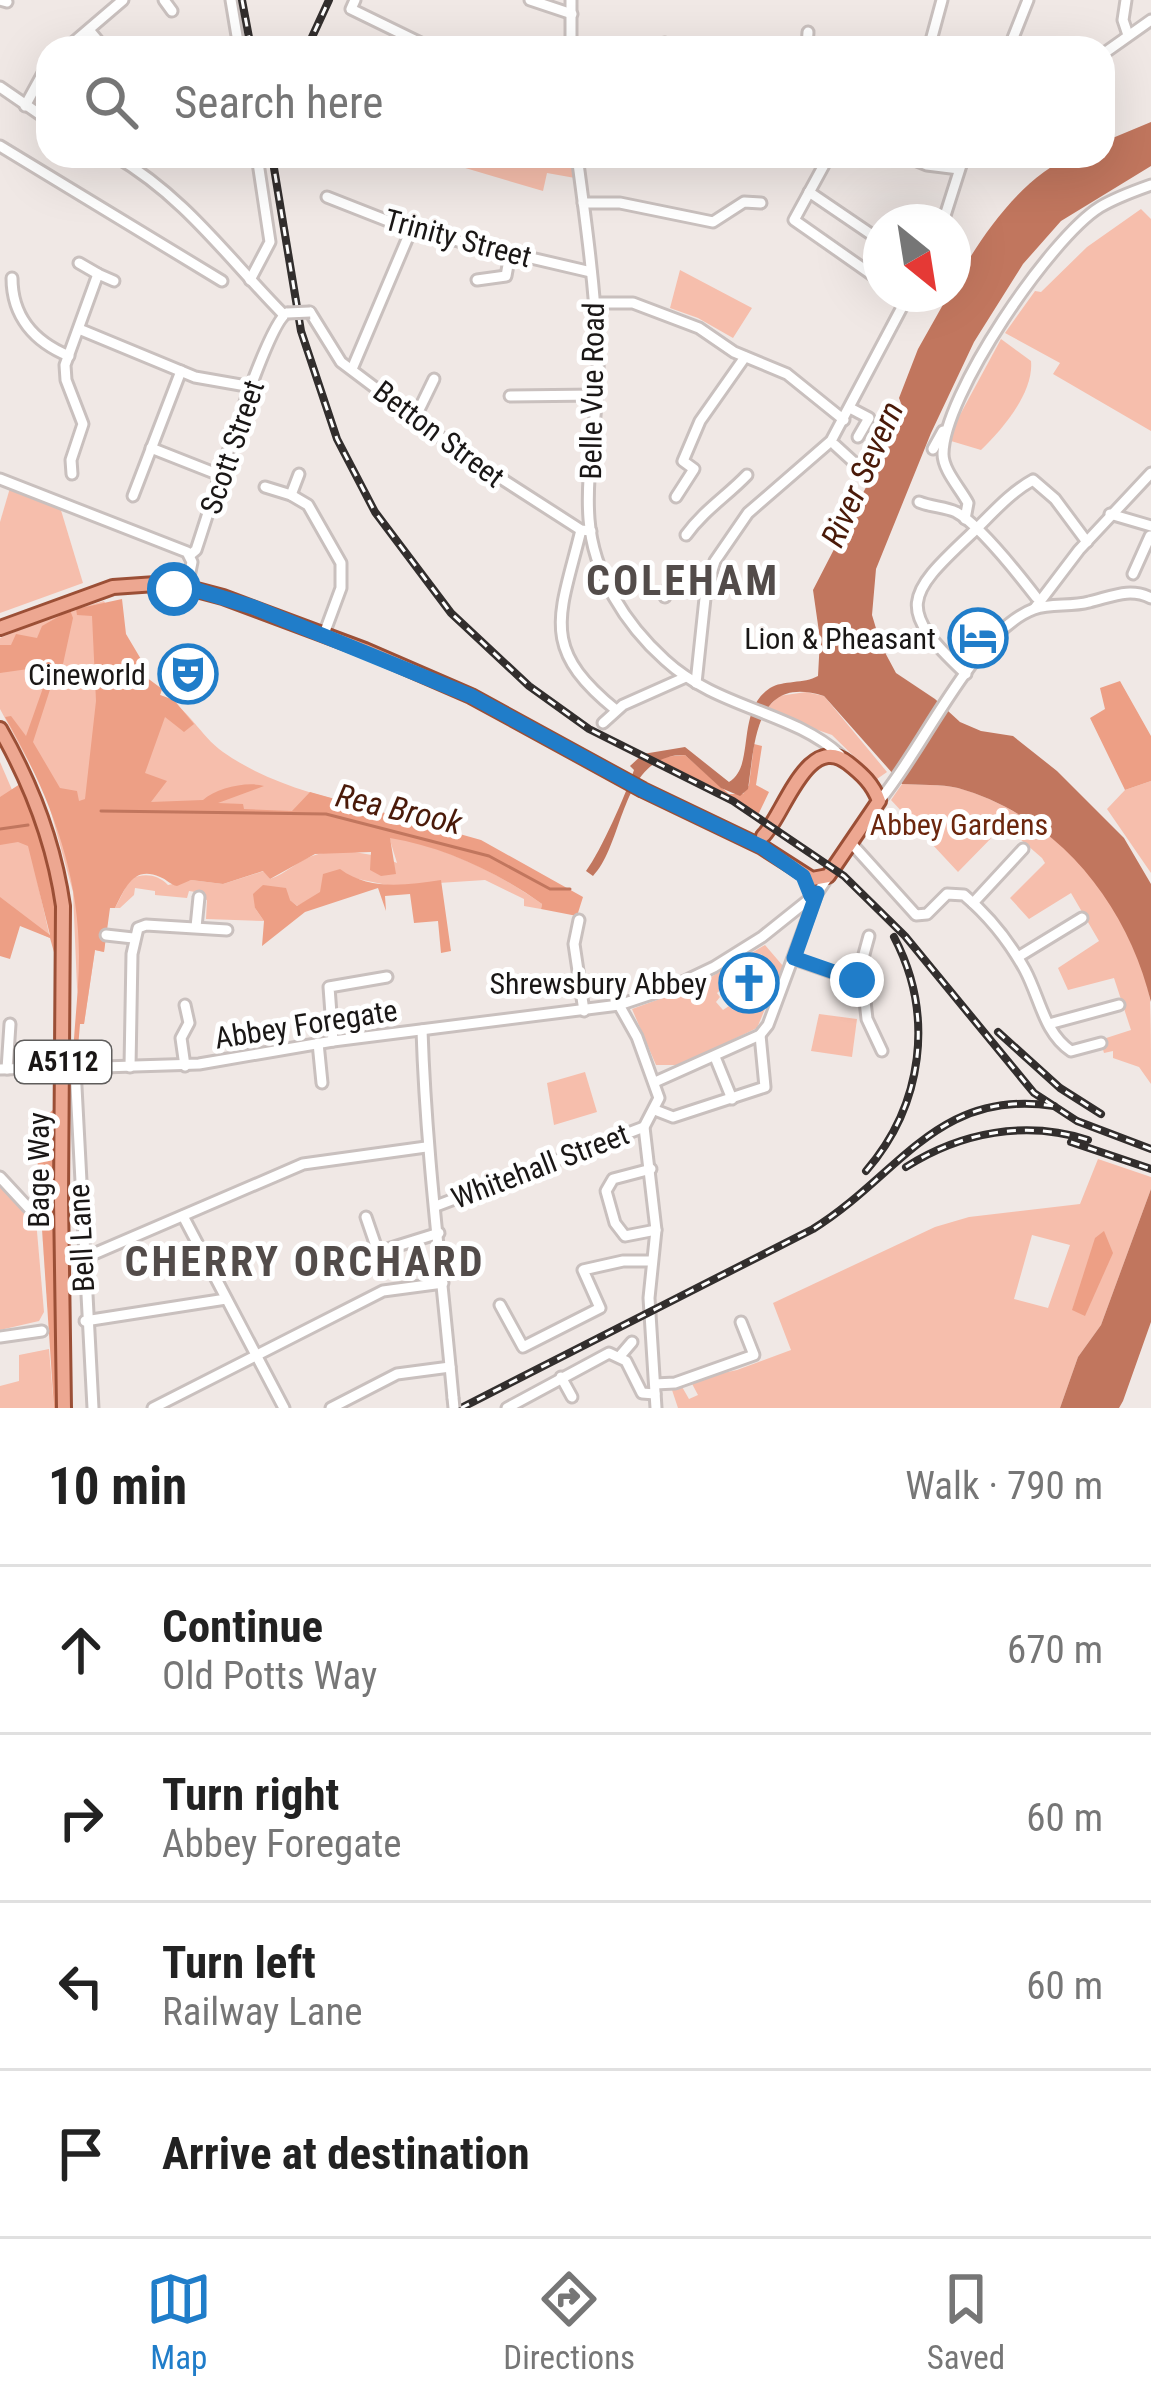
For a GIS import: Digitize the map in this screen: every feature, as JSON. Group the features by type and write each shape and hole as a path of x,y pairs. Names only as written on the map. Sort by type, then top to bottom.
{"main road":[{"path":"0,628 97,592 138,584 170,583 235,600 471,696 643,790 741,837 763,841 803,876 828,876"},
{"name":"Bage Way","path":"0,729 40,812 63,906 64,1408"},
{"path":"763,841 761,831 816,760 844,759 872,784 879,801"},
{"name":"Abbey Foregate","path":"828,876 879,801"}],"street":[{"path":"100,0 108,14"},
{"path":"82,36 123,0"},
{"path":"231,0 237,36"},
{"path":"355,0 352,10 405,36"},
{"path":"530,0 572,14"},
{"path":"571,0 572,36"},
{"path":"932,36 943,0"},
{"path":"1014,36 1028,0"},
{"path":"1126,0 1123,20 1128,35"},
{"path":"1115,45 1151,20"},
{"path":"89,30 94,36"},
{"path":"808,32 808,36"},
{"path":"25,106 36,86"},
{"path":"0,87 36,113"},
{"path":"0,146 221,281"},
{"path":"134,168 187,208 283,315"},
{"path":"253,283 270,242 259,168"},
{"name":"Belle Vue Road","path":"579,168 595,303 597,395 583,533 636,631 691,680 717,697 811,734 844,759"},
{"path":"822,168 794,220 863,268"},
{"path":"948,204 960,168"},
{"path":"965,519 968,503 943,461 943,449 949,422 985,349 1040,267 1100,208 1151,184"},
{"path":"809,192 863,229"},
{"name":"Trinity Street","path":"327,197 411,230 592,272"},
{"path":"583,203 602,201 713,222 744,202 761,203"},
{"path":"352,369 411,230"},
{"path":"477,280 506,276 510,254"},
{"path":"79,263 113,281"},
{"path":"72,474 83,424 66,380 69,356 98,274"},
{"path":"12,278 15,303 32,333 46,346 69,356"},
{"path":"595,303 638,304 699,328 745,357 787,374 844,420"},
{"name":"Betton Street","path":"283,315 310,312 329,348 352,369 501,481 583,533"},
{"path":"604,723 616,710 691,680 715,560 748,513 787,476 818,457 844,420 897,312"},
{"name":"Scott Street","path":"187,587 190,555 196,550 269,336 283,315"},
{"path":"79,328 181,371 252,387"},
{"path":"676,497 694,469 683,461 700,421 745,357"},
{"path":"133,496 181,371"},
{"path":"416,418 434,379"},
{"path":"511,395 597,395"},
{"path":"850,408 871,413 858,437"},
{"path":"835,445 870,477"},
{"path":"151,448 222,476"},
{"name":"Abbey Foregate","path":"879,801 1000,632 1035,603 1151,473"},
{"path":"292,495 299,474"},
{"path":"686,535 718,497 728,495 747,475"},
{"path":"0,479 190,555"},
{"path":"966,674 926,630 917,601 926,576 1033,480 1087,542"},
{"path":"265,488 308,505 340,562 341,588 324,634"},
{"path":"728,495 748,513"},
{"path":"919,502 954,511 965,519 1013,568 1035,603 1077,605 1132,592 1151,598"},
{"path":"1113,512 1151,526"},
{"path":"583,533 560,618 560,640 587,684 616,710"},
{"path":"1133,574 1150,536"},
{"path":"665,597 670,583 706,589"},
{"path":"811,734 817,745 816,760"},
{"path":"872,784 891,781"},
{"path":"851,843 916,915 927,914 950,893 973,903 1018,957 1055,1040 1071,1052 1101,1043"},
{"path":"973,903 1023,849"},
{"path":"803,876 814,895"},
{"name":"Abbey Foregate","path":"4,1069 185,1066 317,1043 619,1004 714,967 762,937 814,895 828,876"},
{"name":"Abbey Foregate","path":"760,1035 794,958 814,895"},
{"path":"196,927 199,897"},
{"path":"1018,957 1082,918"},
{"path":"579,920 574,944 584,1011"},
{"path":"130,1066 138,928 226,930"},
{"path":"106,935 134,938"},
{"path":"857,980 869,936"},
{"path":"794,958 857,980 866,989 867,1019 882,1051"},
{"path":"333,1041 329,987 387,977"},
{"path":"619,1004 659,1099 644,1127 655,1236 649,1298 656,1408"},
{"path":"185,1005 189,1023 181,1038 185,1066"},
{"path":"1049,1024 1119,1005"},
{"path":"332,1024 386,1015"},
{"path":"4,1069 10,1024"},
{"path":"422,1030 426,1147 439,1233 453,1403"},
{"path":"655,1082 760,1035 765,1088 673,1117 655,1111"},
{"path":"317,1043 322,1084"},
{"path":"715,1058 732,1099"},
{"name":"Bell Lane","path":"73,1068 93,1408"},
{"name":"Whitehall Street","path":"436,1207 644,1127"},
{"path":"82,1259 303,1164 426,1147"},
{"path":"651,1169 613,1179 606,1191 615,1223 626,1236 655,1236"},
{"path":"0,1177 37,1217"},
{"path":"183,1216 284,1408"},
{"path":"366,1217 378,1252 439,1233"},
{"path":"500,1312 524,1347 600,1308 583,1270 652,1262"},
{"path":"153,1408 382,1291 442,1283"},
{"path":"85,1321 226,1299"},
{"path":"620,1356 640,1391 655,1389 754,1354 741,1322"},
{"path":"0,1336 36,1331 34,1347"},
{"path":"620,1356 632,1342"},
{"path":"507,1408 607,1354 620,1356"},
{"path":"331,1408 398,1374 450,1367"},
{"path":"561,1377 572,1397"}],"green space":[{"path":"465,168 575,168 575,178 547,173 543,191"},
{"path":"1141,209 1151,219 1151,431 1053,374 1060,363 1005,333 1035,291 1041,292 1087,247"},
{"path":"680,270 752,308 733,338 670,308"},
{"path":"1001,339 1031,361 1028,385 1007,421 981,450 951,441 955,424"},
{"path":"10,488 60,507 83,583 0,613 0,522"},
{"path":"104,601 145,677 223,752 291,786 365,806 357,829 151,815 111,892 104,952 95,950 84,1024 77,987 73,892 46,794 0,709 0,638"},
{"path":"806,692 824,696 887,772 877,779 832,735 764,711 779,696"},
{"path":"0,762 22,813 50,938 0,915"},
{"path":"1151,781 1151,873 1107,809 1125,790"},
{"name":"Abbey Gardens","path":"902,784 958,788 992,800 1025,818 1083,867 1127,929 1142,964 1150,999 1151,1084 1139,1067 1113,1058 1113,1051 1104,1053 1100,1040 1131,1030 1114,978 1068,990 1058,968 1099,941 1071,893 1029,919 1010,898 1045,863 1042,858 1004,825 958,872 891,800"},
{"path":"389,837 430,847 488,871 542,904 541,909 524,906 524,899 485,880 392,886 353,878 297,906 290,900 255,908 264,921 206,919 207,900 202,893 189,891 187,898 135,888 134,895 115,908 130,879 140,876 155,877 168,885 191,880 223,884 264,871 270,879 307,858 332,852 366,854 397,863"},
{"path":"765,945 783,966 757,1028 680,1065 656,1065 632,1009 696,986","holes":["761,954 776,971 768,978 771,982 765,987 761,984 733,1010 729,1006 723,1010 716,1002 717,993"]},
{"path":"819,1014 857,1019 852,1057 811,1051"},
{"path":"585,1072 597,1112 554,1125 547,1083"},
{"path":"1098,1159 1151,1177 1151,1189 1101,1325 1078,1357 1060,1408 678,1408 672,1390 681,1385 689,1399 698,1395 690,1380 737,1370 791,1350 773,1303 935,1227 969,1217 1080,1204","holes":["1032,1235 1070,1245 1048,1308 1014,1299"]},
{"path":"0,1182 36,1220 44,1312 39,1321 0,1330"},
{"path":"49,1349 54,1408 0,1408 0,1386 19,1381 19,1355"}],"shaded area":[{"path":"1151,122 1151,166 1061,221 1023,264 974,342 876,569 872,615 896,673 960,722 1013,736 1057,771 1124,838 1151,884 1151,1002 1140,966 1106,899 1057,842 994,801 958,788 902,784 824,696 801,692 771,703 757,733 748,789 740,796 721,788 685,755 664,759 648,769 636,784 603,861 593,876 586,871 625,793 634,770 630,766 643,754 685,747 729,782 742,764 759,698 775,686 818,676 820,639 813,590 896,429 902,406 899,398 939,312 971,312 971,257 1003,211 1050,168 1115,168 1115,137"},
{"path":"122,599 126,634 148,671 146,677 194,724 184,732 165,717 145,773 167,781 151,802 203,800 224,789 257,785 264,786 218,803 292,811 310,792 481,840 583,897 577,916 541,909 542,904 525,892 469,862 390,838 396,874 381,876 370,870 371,852 315,854 270,879 263,871 223,884 191,880 177,886 143,874 131,881 115,908 110,908 104,952 95,950 77,1060 73,1060 79,956 73,892 47,803 5,717 11,716 26,736 50,668 57,668 33,742 60,788 77,791 79,801 85,799 96,701 92,616 77,615 76,609"},
{"path":"70,610 73,618 63,664 0,673 0,645 11,645 16,634 37,638 42,626"},
{"path":"1120,681 1151,736 1151,781 1125,790 1090,718 1105,709 1100,688"},
{"path":"754,744 762,746 756,785 769,792 758,815 655,762 685,755 729,794 743,794 749,785"},
{"path":"20,784 52,871 59,916 57,963 50,938 20,926 10,959 0,956 0,897 50,935 28,846 18,842 0,845 0,797"},
{"path":"340,869 376,883 441,880 451,951 441,953 438,921 414,923 410,894 385,896 386,911 378,888 305,912 262,946 264,921 253,894 263,885 286,888 297,906 320,892 323,874"},
{"path":"54,1109 58,1408 54,1408 35,1125"},
{"path":"1151,1189 1151,1322 1123,1401 1119,1408 1060,1408 1078,1357 1101,1325"},
{"path":"1104,1231 1113,1253 1085,1316 1072,1310 1095,1238"}],"waterway":[{"name":"Rea Brook","path":"101,811 326,814 489,856 550,889 570,889"},
{"name":"Rea Brook","path":"0,829 28,825"}],"railway":[{"path":"242,0 249,36"},
{"path":"312,36 329,0"},
{"path":"274,168 301,331 337,439 375,512 451,613 529,686 589,729 733,801 844,876 905,936 1034,1093 1077,1121 1151,1149"},
{"path":"866,1171 900,1118 917,1058 915,997 894,937"},
{"path":"998,1032 1060,1088 1101,1114"},
{"path":"461,1408 813,1229 949,1123 979,1110 1014,1104 1054,1106"},
{"path":"906,1167 949,1145 994,1133 1041,1131 1088,1140"},
{"path":"1071,1142 1151,1169"}],"place":[{"name":"Lion & Pheasant","path":"978,638"},
{"name":"Cineworld","path":"188,674"},
{"name":"Shrewsbury Abbey","path":"749,983"}],"district":[{"name":"COLEHAM","path":"683,580"},
{"name":"CHERRY ORCHARD","path":"305,1261"}],"route":[{"path":"174,589 187,587 253,607 471,696 643,790 762,847 803,876 811,896 817,893 794,958 857,980"}],"water label":[{"name":"River Severn","path":"862,474"}]}
